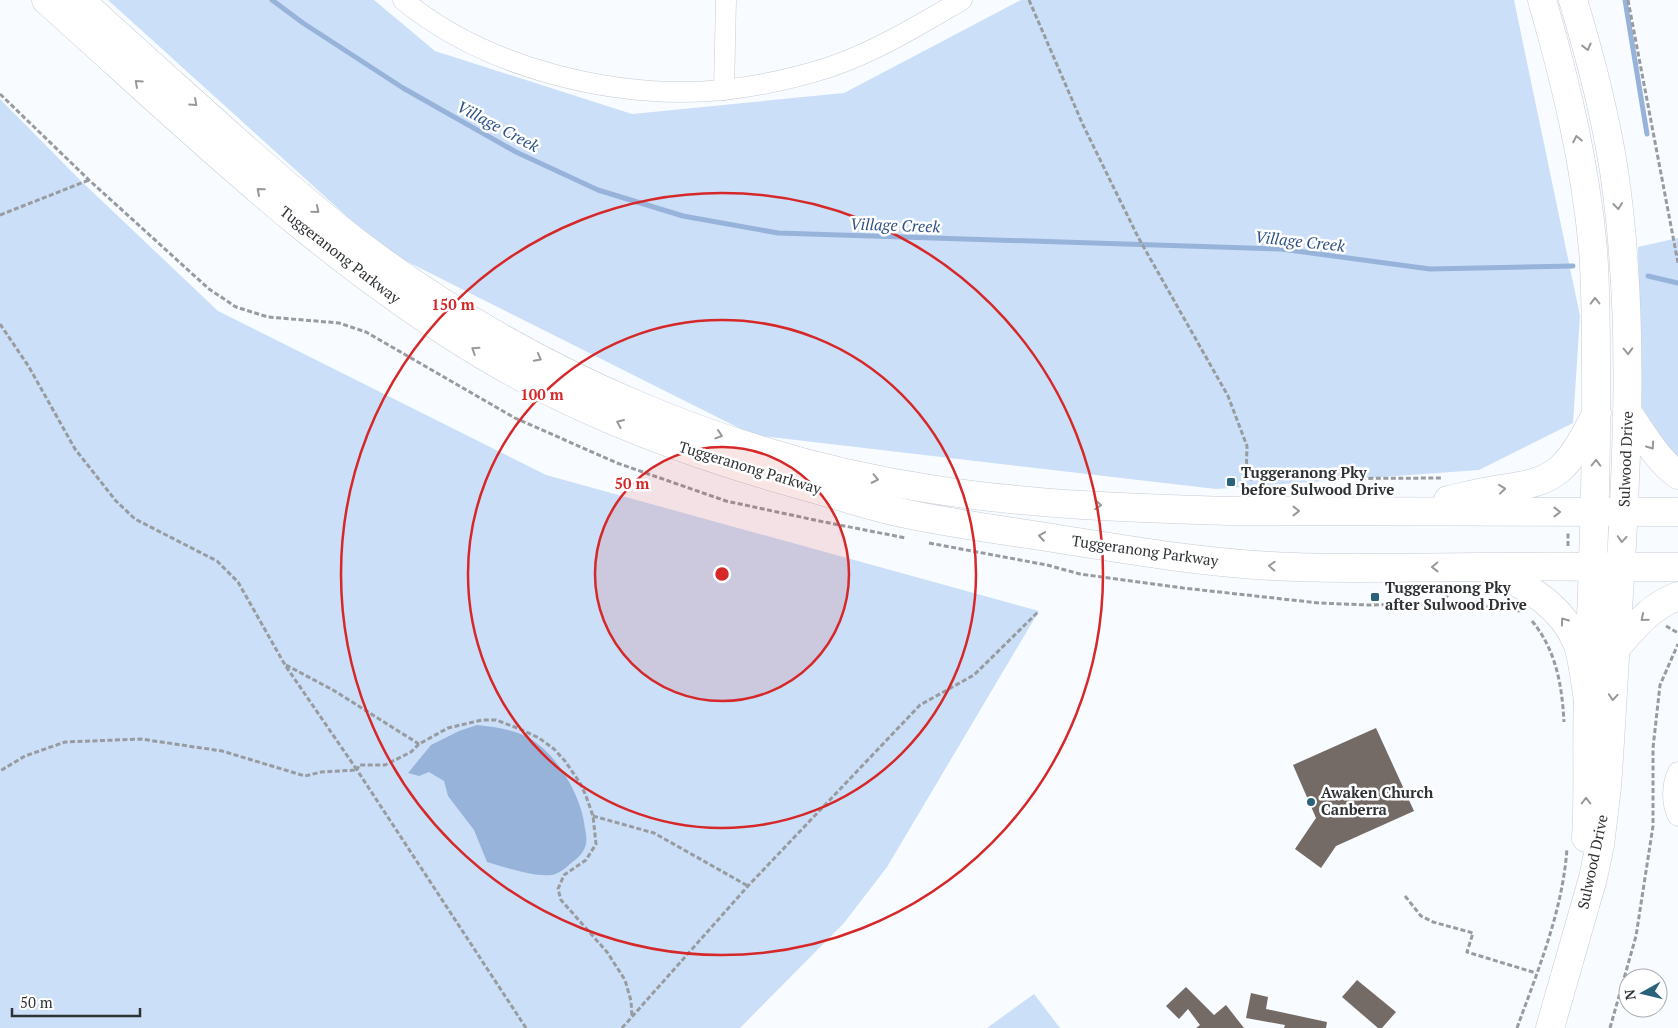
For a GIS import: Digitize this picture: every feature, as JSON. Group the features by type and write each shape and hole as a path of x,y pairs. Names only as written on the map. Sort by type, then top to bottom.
{"main road":[{"name":"Tuggeranong Parkway","path":"46,0 259,191 329,250 395,299 486,357 535,384 664,442 753,472 889,510 958,524 1191,559 1268,566 1347,569 1483,566 1678,568"},
{"name":"Tuggeranong Parkway","path":"80,0 272,173 365,249 402,275 506,341 559,370 636,405 704,430 815,465 872,479 997,498 1159,509 1230,511 1678,512"},
{"name":"Sulwood Drive","path":"1542,0 1566,82 1587,200 1593,250 1597,413 1582,512 1607,567 1616,648 1603,821 1593,878 1568,971 1550,1028"},
{"name":"Sulwood Drive","path":"1573,0 1596,83 1614,171 1627,315 1628,413 1624,511 1607,567 1588,700 1586,834 1581,919"},
{"path":"1403,510 1490,490 1520,487 1543,480 1561,468 1571,457 1597,413"},
{"path":"1628,413 1661,459 1678,475"},
{"path":"1483,566 1525,586 1561,616 1578,644 1588,700"},
{"path":"1616,648 1640,620 1664,602 1678,596"}],"street":[{"path":"403,0 435,23 481,48 531,68 584,82 639,89 696,91 724,90 778,81 830,67 854,58 902,35 962,0"},
{"path":"724,90 726,0"},
{"path":"1678,772 1673,792 1675,810 1678,816"}],"path":[{"path":"1029,0 1083,125 1138,237 1228,396 1247,446 1246,480 1445,478"},
{"path":"1628,0 1678,263"},
{"path":"0,215 89,180"},
{"path":"0,324 28,367 74,450 116,501 136,518 217,561 238,582 285,665 357,770 526,1028"},
{"path":"1568,567 1582,512"},
{"path":"622,1028 748,886 920,705 974,675 1039,611"},
{"path":"1530,618 1548,644 1555,662 1561,685 1564,728"},
{"path":"1666,627 1678,633"},
{"path":"1610,1028 1636,936 1653,826 1653,748 1660,685 1678,644"},
{"path":"285,665 333,690 419,744"},
{"path":"357,770 359,764 385,765 411,752 419,744 448,728 482,720 496,720 514,726 539,738 554,749 566,761 580,783 593,816 596,844 586,860 564,875 558,889 561,900 607,952 625,980 631,1001 632,1017"},
{"path":"0,771 25,756 65,742 142,739 222,751 305,776 321,772 357,770"},
{"path":"593,816 654,833 748,886"},
{"path":"1517,1028 1557,908 1568,844"},
{"path":"1405,896 1420,916 1433,922 1473,933 1467,952 1536,973"}],"shaded area":[{"path":"108,0 374,0 435,51 632,114 844,93 1021,0 1514,0 1580,316 1573,423 1479,470 1216,489 753,435 384,250"},
{"path":"0,99 81,181 218,311 546,475 1039,611 887,867 844,923 740,1028 0,1028"},
{"path":"1678,238 1678,468 1642,414 1638,247"},
{"path":"477,725 510,730 529,738 549,754 566,777 579,803 583,816 586,842 580,856 559,873 536,875 487,862 474,830 448,796 444,781 429,772 419,776 408,773 431,745 459,731"},
{"path":"1034,994 1060,1028 987,1028"}],"building":[{"path":"1376,728 1414,811 1336,846 1321,868 1295,849 1316,818 1293,765"},
{"path":"1357,980 1396,1012 1382,1028 1378,1028 1342,997"},
{"path":"1186,987 1214,1015 1226,1005 1244,1028 1196,1028 1200,1025 1188,1009 1179,1019 1166,1006"},
{"path":"1251,993 1268,997 1266,1009 1327,1022 1326,1028 1284,1028 1285,1025 1246,1018"}],"waterway":[{"name":"Village Creek","path":"272,0 303,23 403,88 516,152 598,190 683,216 778,233 1281,249 1430,269 1573,266"},
{"path":"1625,0 1647,134"},
{"name":"Village Creek","path":"1648,276 1678,283"}],"place":[{"name":"Tuggeranong Pky before Sulwood Drive","path":"1231,482"},
{"name":"Tuggeranong Pky after Sulwood Drive","path":"1375,597"},
{"name":"Awaken Church Canberra","path":"1311,802"}]}
